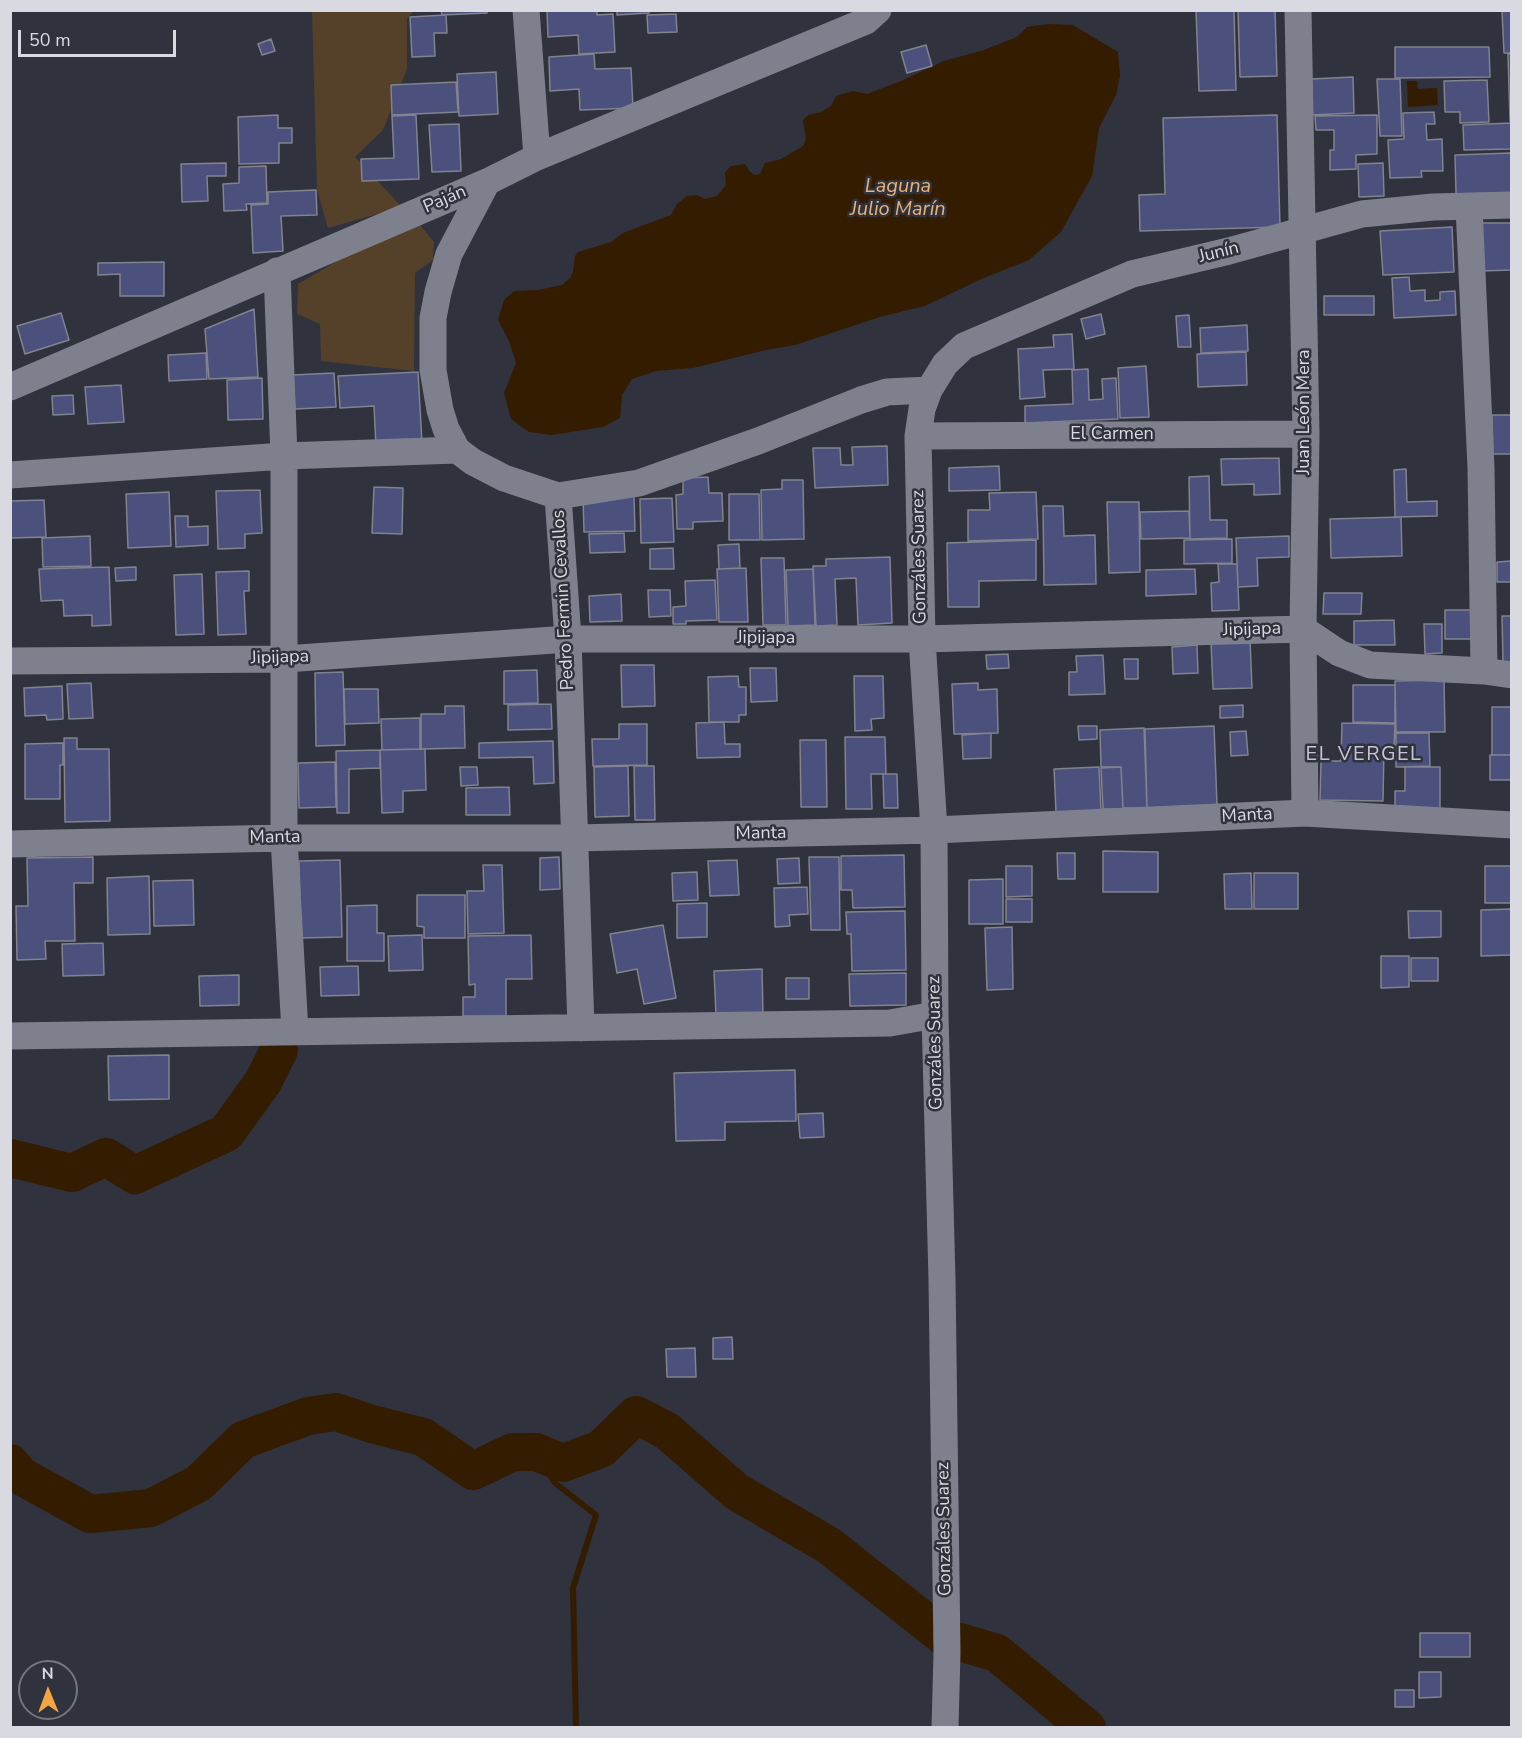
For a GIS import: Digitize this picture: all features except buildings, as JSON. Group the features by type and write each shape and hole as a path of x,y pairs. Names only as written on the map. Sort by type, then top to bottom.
{"street":[{"path":"526,10 537,157"},
{"name":"Paján","path":"10,387 487,182 537,157 866,21 878,10"},
{"name":"Juan León Mera","path":"1298,10 1306,434 1303,629 1305,813"},
{"path":"10,475 284,456 456,450 440,410 433,370 433,318 449,254 487,182"},
{"name":"Junín","path":"945,364 964,346 1132,274 1229,251 1362,213 1433,207 1512,205"},
{"path":"1469,207 1480,468 1484,671"},
{"path":"277,271 284,456 284,838 295,1032"},
{"name":"Gonzáles Suarez","path":"945,364 929,390 922,409 918,436 922,639 934,830 935,1015 942,1279 947,1653 945,1728"},
{"path":"558,496 639,483 758,441 861,400 887,392 929,390"},
{"name":"El Carmen","path":"918,436 1306,434"},
{"name":"Pedro Fermin Cevallos","path":"456,450 504,478 558,496 568,639 581,1028"},
{"name":"Jipijapa","path":"10,661 285,658 568,639 922,639 1303,629 1339,653 1370,665 1484,671 1512,675"},
{"name":"Manta","path":"10,844 284,838 574,838 934,830 1305,813 1512,825"},
{"path":"10,1036 890,1023 935,1015"}],"shaded area":[{"path":"312,11 414,11 407,18 407,69 383,130 355,157 402,207 328,228 317,190"},
{"path":"420,225 434,242 433,260 415,273 414,371 321,361 320,324 297,314 298,284 385,233"}],"water":[{"name":"Laguna Julio Marín","path":"1049,24 1073,25 1118,52 1120,76 1116,95 1099,128 1092,176 1061,232 1029,260 981,279 925,306 883,316 795,345 693,368 656,371 632,379 622,395 620,418 603,427 551,435 529,432 511,419 504,393 516,363 509,341 498,320 504,300 514,291 538,290 562,285 573,272 575,256 578,252 611,242 623,233 671,215 677,204 687,196 697,195 705,199 717,196 726,185 725,172 731,166 745,164 750,172 755,175 760,174 765,163 781,159 803,146 806,139 803,120 808,115 821,112 831,106 836,96 853,91 867,94 944,61 984,50 1017,37 1027,27"},
{"path":"1407,81 1417,81 1418,89 1437,88 1438,105 1408,107"}],"waterway":[{"path":"10,1158 72,1173 106,1157 135,1175 226,1133 263,1082 279,1050"},
{"path":"10,1463 21,1476 90,1514 151,1508 199,1483 243,1440 308,1416 336,1412 423,1437 473,1471 513,1452 536,1452 563,1463 601,1449 636,1415 667,1431 737,1492 828,1545 946,1638 997,1653 1087,1728"},
{"path":"536,1452 555,1483 596,1515 573,1588 576,1728"}],"district":[{"name":"EL VERGEL","path":"1364,755"}]}
